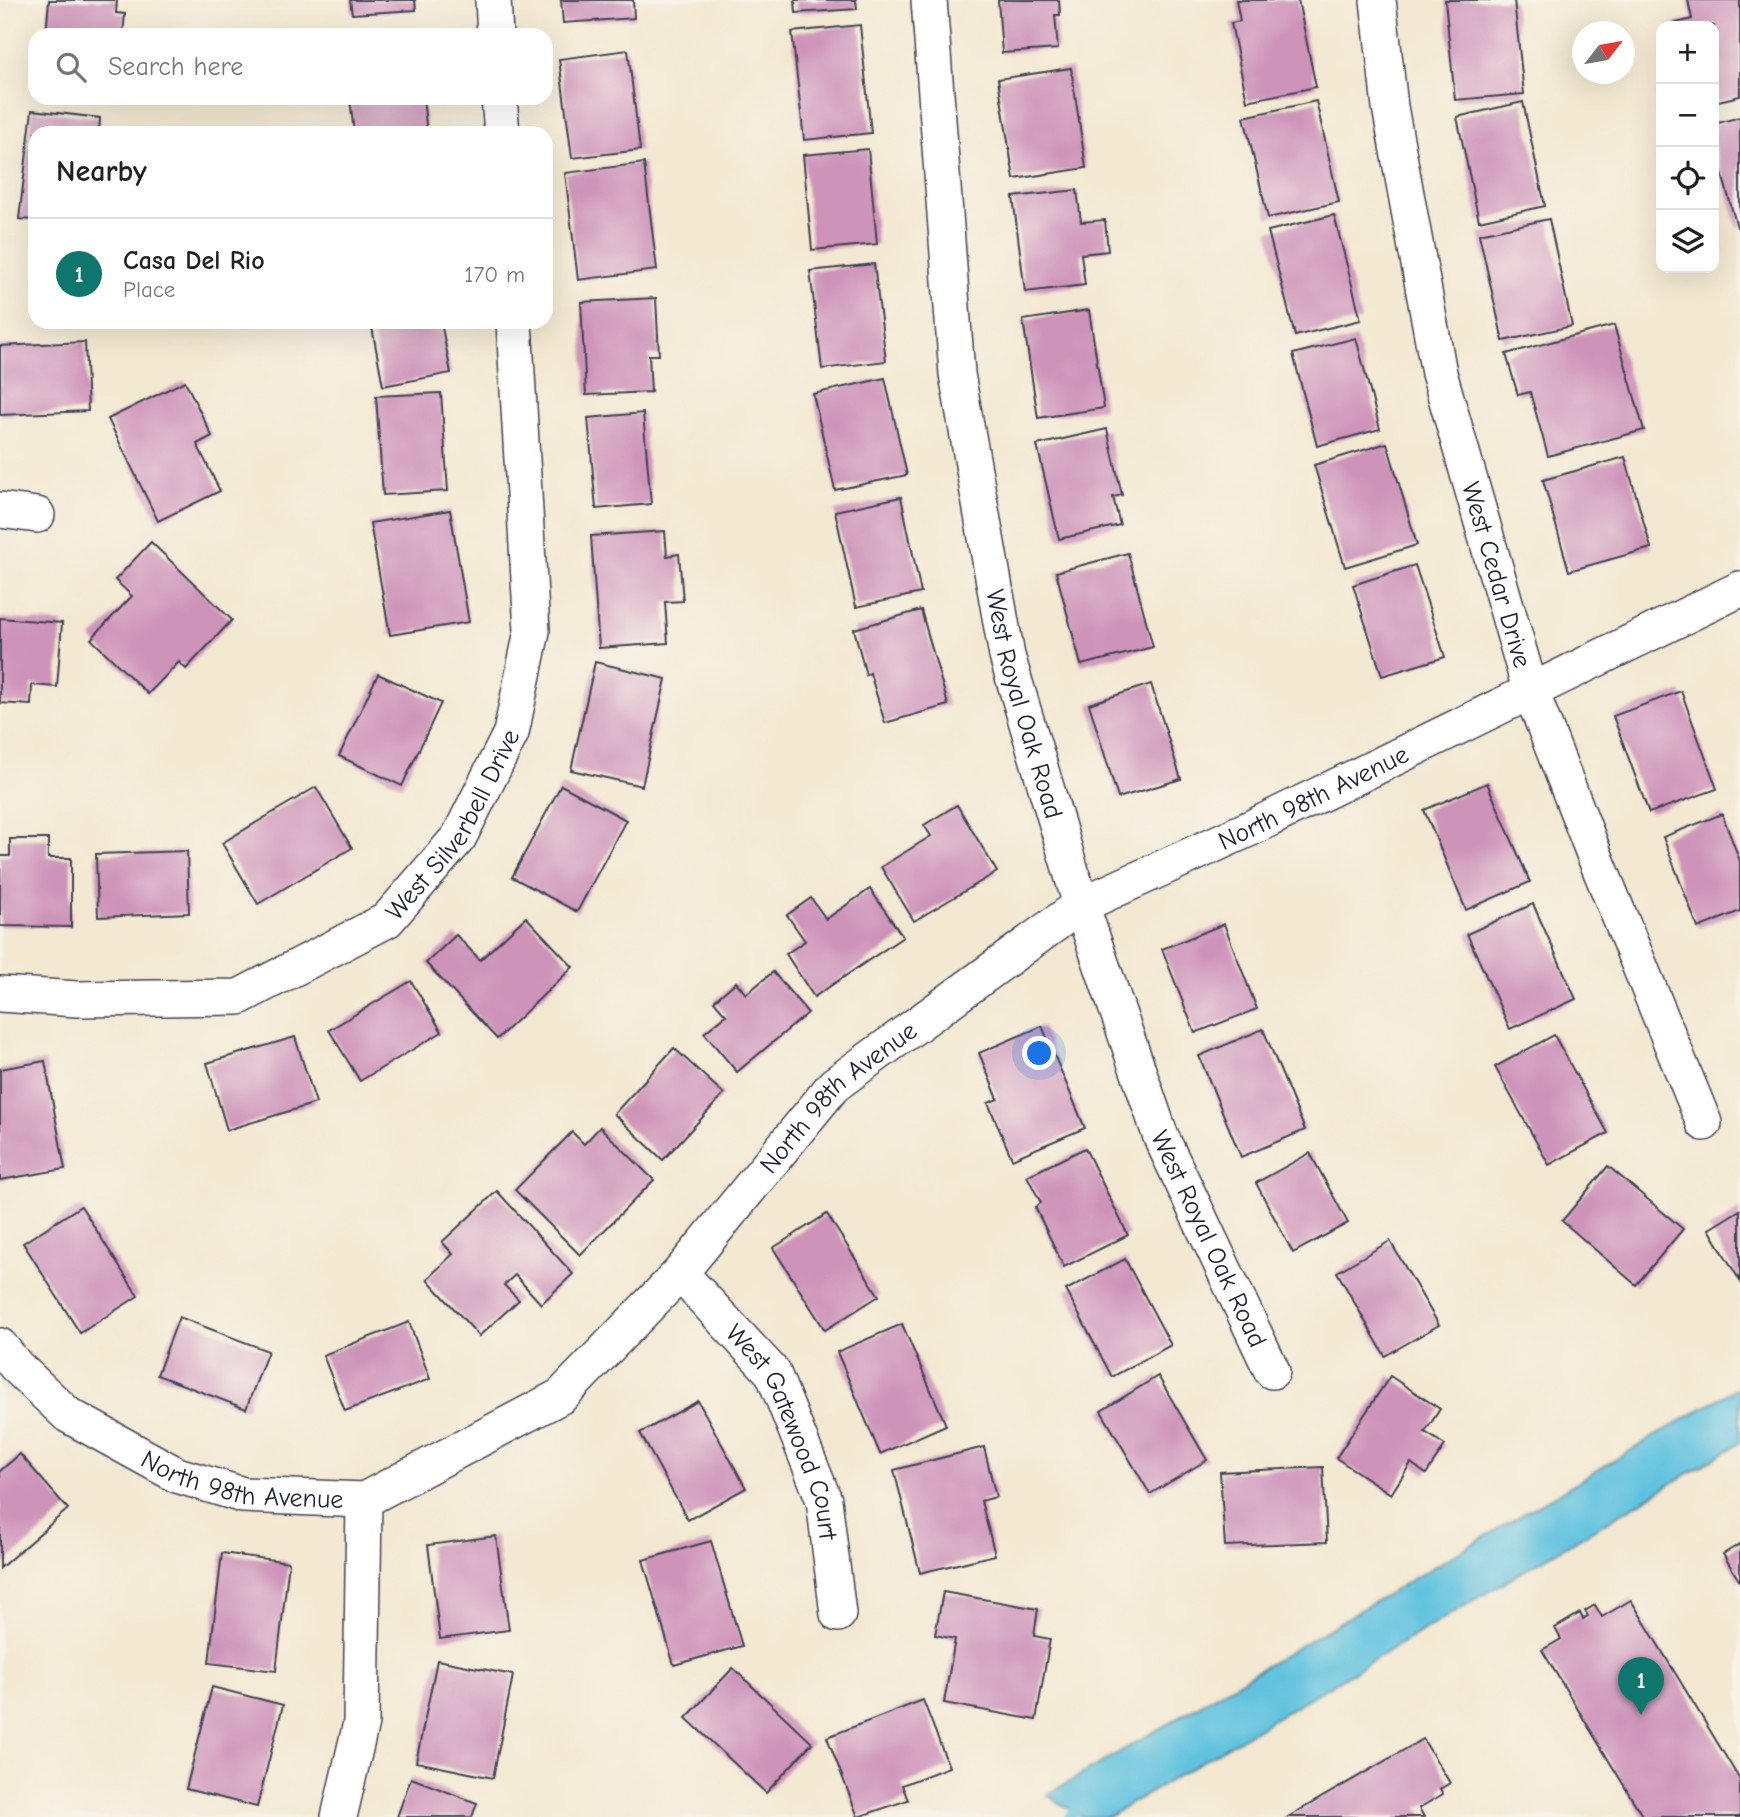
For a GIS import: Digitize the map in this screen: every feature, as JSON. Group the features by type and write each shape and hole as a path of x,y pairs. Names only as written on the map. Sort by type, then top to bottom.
{"street":[{"path":"493,0 495,28"},
{"name":"West Royal Oak Road","path":"929,0 957,374 1007,656 1081,905 1161,1137 1272,1371"},
{"name":"West Cedar Drive","path":"1378,0 1390,107 1439,373 1530,689 1704,1123"},
{"path":"500,105 501,126"},
{"name":"West Silverbell Drive","path":"0,994 77,999 239,997 387,920 459,837 512,733 532,631 514,329"},
{"path":"0,510 37,515"},
{"name":"North 98th Avenue","path":"5,1365 68,1415 177,1475 243,1494 363,1500 561,1396 680,1273 834,1084 1081,905 1253,827 1530,689 1740,589"},
{"name":"West Gatewood Court","path":"680,1273 773,1373 824,1500 838,1614"},
{"path":"339,1817 361,1723 363,1500"}],"water":[{"path":"1740,1386 1740,1443 1108,1817 1083,1817 1047,1795"}],"building":[{"path":"49,0 117,0 116,13 125,14 124,28 47,28"},
{"path":"350,0 415,0 416,10 352,14"},
{"path":"561,0 633,0 634,18 563,23"},
{"path":"795,0 856,0 857,9 796,13"},
{"path":"998,0 1059,0 1060,15 1055,15 1058,49 1002,53"},
{"path":"1236,0 1298,0 1316,87 1247,101 1231,23 1240,21"},
{"path":"1445,0 1514,0 1524,94 1455,100"},
{"path":"1688,0 1740,0 1740,96 1719,101 1719,21 1684,21 1692,19"},
{"path":"860,25 871,133 804,140 792,32"},
{"path":"628,50 640,150 572,158 559,59"},
{"path":"1071,68 1086,168 1014,179 998,79"},
{"path":"1316,101 1339,202 1268,218 1244,117"},
{"path":"1523,102 1545,206 1479,221 1457,117"},
{"path":"351,105 424,105 426,126 353,126"},
{"path":"32,110 100,118 99,126 30,126"},
{"path":"1740,117 1740,226 1737,227 1719,163 1719,123"},
{"path":"28,144 28,220 19,219"},
{"path":"868,149 877,244 812,250 803,155"},
{"path":"644,163 657,270 578,280 565,173"},
{"path":"1077,190 1081,222 1105,220 1108,251 1081,254 1085,285 1025,292 1013,197"},
{"path":"1334,215 1361,320 1295,336 1268,231"},
{"path":"1549,219 1572,326 1503,341 1479,234"},
{"path":"874,264 886,361 822,369 810,271"},
{"path":"656,298 659,355 649,355 651,392 586,395 581,302"},
{"path":"1089,310 1104,408 1038,418 1023,320"},
{"path":"1614,325 1644,430 1548,456 1530,392 1518,395 1506,354"},
{"path":"372,329 442,329 451,373 383,386"},
{"path":"1356,338 1380,429 1317,446 1293,354"},
{"path":"85,342 88,411 0,415 0,346"},
{"path":"885,378 907,475 835,490 813,394"},
{"path":"185,381 212,436 197,444 220,491 158,521 108,419"},
{"path":"441,393 448,491 383,495 376,396"},
{"path":"643,413 651,504 596,509 588,418"},
{"path":"1107,429 1122,495 1113,497 1120,525 1059,539 1037,445"},
{"path":"1387,443 1417,545 1345,567 1314,465"},
{"path":"1625,457 1651,548 1569,571 1543,480"},
{"path":"901,497 921,593 856,607 835,511"},
{"path":"450,510 469,622 390,635 370,523"},
{"path":"665,531 667,556 679,554 683,601 665,602 668,643 599,648 591,536"},
{"path":"151,542 232,620 186,669 179,662 148,694 91,639 132,596 115,580"},
{"path":"1128,553 1153,647 1081,665 1056,572"},
{"path":"1415,565 1445,657 1382,676 1353,585"},
{"path":"921,610 948,705 885,723 870,673 866,675 854,629"},
{"path":"0,618 62,623 57,687 32,685 31,705 0,703"},
{"path":"595,662 666,679 642,786 571,770"},
{"path":"378,674 441,703 402,786 339,756"},
{"path":"1151,684 1181,779 1118,798 1089,704"},
{"path":"1681,691 1717,789 1649,813 1613,716"},
{"path":"1487,783 1530,882 1466,910 1424,810"},
{"path":"561,785 626,820 577,912 512,877"},
{"path":"316,787 352,848 258,904 222,843"},
{"path":"957,805 997,872 914,921 881,867 931,836 924,825"},
{"path":"1722,814 1740,861 1740,911 1698,928 1663,837"},
{"path":"10,839 48,839 48,858 71,858 71,927 0,926 0,856 10,856"},
{"path":"187,851 189,913 98,917 96,854"},
{"path":"870,889 903,937 814,997 786,954 805,941 787,915 811,898 826,919"},
{"path":"1533,904 1576,999 1510,1029 1467,934"},
{"path":"526,917 573,967 497,1039 426,963 456,935 480,960"},
{"path":"1224,924 1257,1009 1195,1033 1162,949"},
{"path":"773,972 808,1013 737,1072 704,1033 726,1015 714,1001 736,982 746,994"},
{"path":"411,981 442,1032 360,1081 329,1030"},
{"path":"1042,1026 1085,1128 1012,1159 988,1103 998,1099 979,1053"},
{"path":"1263,1029 1305,1130 1241,1157 1199,1056"},
{"path":"1554,1035 1608,1133 1549,1165 1495,1067"},
{"path":"295,1037 316,1103 227,1130 207,1063"},
{"path":"674,1048 724,1094 663,1160 614,1114"},
{"path":"45,1061 65,1169 0,1180 0,1069"},
{"path":"600,1127 654,1180 580,1255 515,1190 572,1132 584,1144"},
{"path":"1085,1148 1128,1235 1064,1267 1035,1207 1041,1203 1027,1176"},
{"path":"1310,1153 1348,1223 1293,1253 1256,1183"},
{"path":"1608,1166 1683,1229 1636,1285 1562,1221"},
{"path":"497,1191 573,1274 541,1304 515,1275 504,1285 519,1300 479,1336 427,1279 453,1254 442,1242"},
{"path":"81,1206 138,1296 80,1333 23,1243"},
{"path":"1740,1210 1740,1281 1709,1229"},
{"path":"827,1214 879,1296 825,1330 773,1248"},
{"path":"1390,1241 1439,1325 1385,1356 1337,1272"},
{"path":"1125,1259 1171,1345 1112,1377 1066,1290"},
{"path":"179,1317 268,1351 246,1409 157,1375"},
{"path":"409,1322 430,1379 345,1411 323,1355"},
{"path":"902,1324 946,1425 880,1454 837,1352"},
{"path":"1158,1376 1207,1460 1150,1494 1101,1411"},
{"path":"1390,1376 1440,1409 1425,1432 1445,1445 1426,1474 1411,1463 1391,1494 1336,1458"},
{"path":"698,1401 746,1488 688,1520 640,1433"},
{"path":"984,1447 996,1497 981,1501 995,1555 920,1573 894,1470"},
{"path":"20,1454 68,1509 0,1568 0,1471"},
{"path":"1323,1467 1327,1542 1225,1546 1220,1472"},
{"path":"496,1536 509,1630 440,1639 428,1545"},
{"path":"711,1541 742,1646 674,1665 643,1560"},
{"path":"1740,1544 1740,1582 1723,1554"},
{"path":"222,1553 289,1562 276,1671 209,1663"},
{"path":"943,1592 1038,1609 1034,1636 1050,1639 1036,1720 944,1703 955,1639 935,1635"},
{"path":"1631,1600 1740,1780 1740,1817 1643,1817 1542,1650 1561,1639 1555,1628 1580,1613 1583,1619 1588,1616 1585,1611 1595,1605 1602,1617"},
{"path":"437,1660 513,1675 493,1778 416,1762"},
{"path":"733,1668 812,1743 766,1793 686,1718"},
{"path":"212,1687 283,1705 257,1807 186,1789"},
{"path":"923,1700 949,1767 902,1785 908,1800 858,1817 827,1737"},
{"path":"1423,1739 1450,1783 1440,1789 1443,1794 1419,1808 1424,1817 1288,1817"},
{"path":"411,1778 477,1803 472,1817 397,1817"}],"waterway":[{"path":"1069,1817 1083,1804"}],"place":[{"name":"Casa Del Rio","path":"1641,1715"}]}
